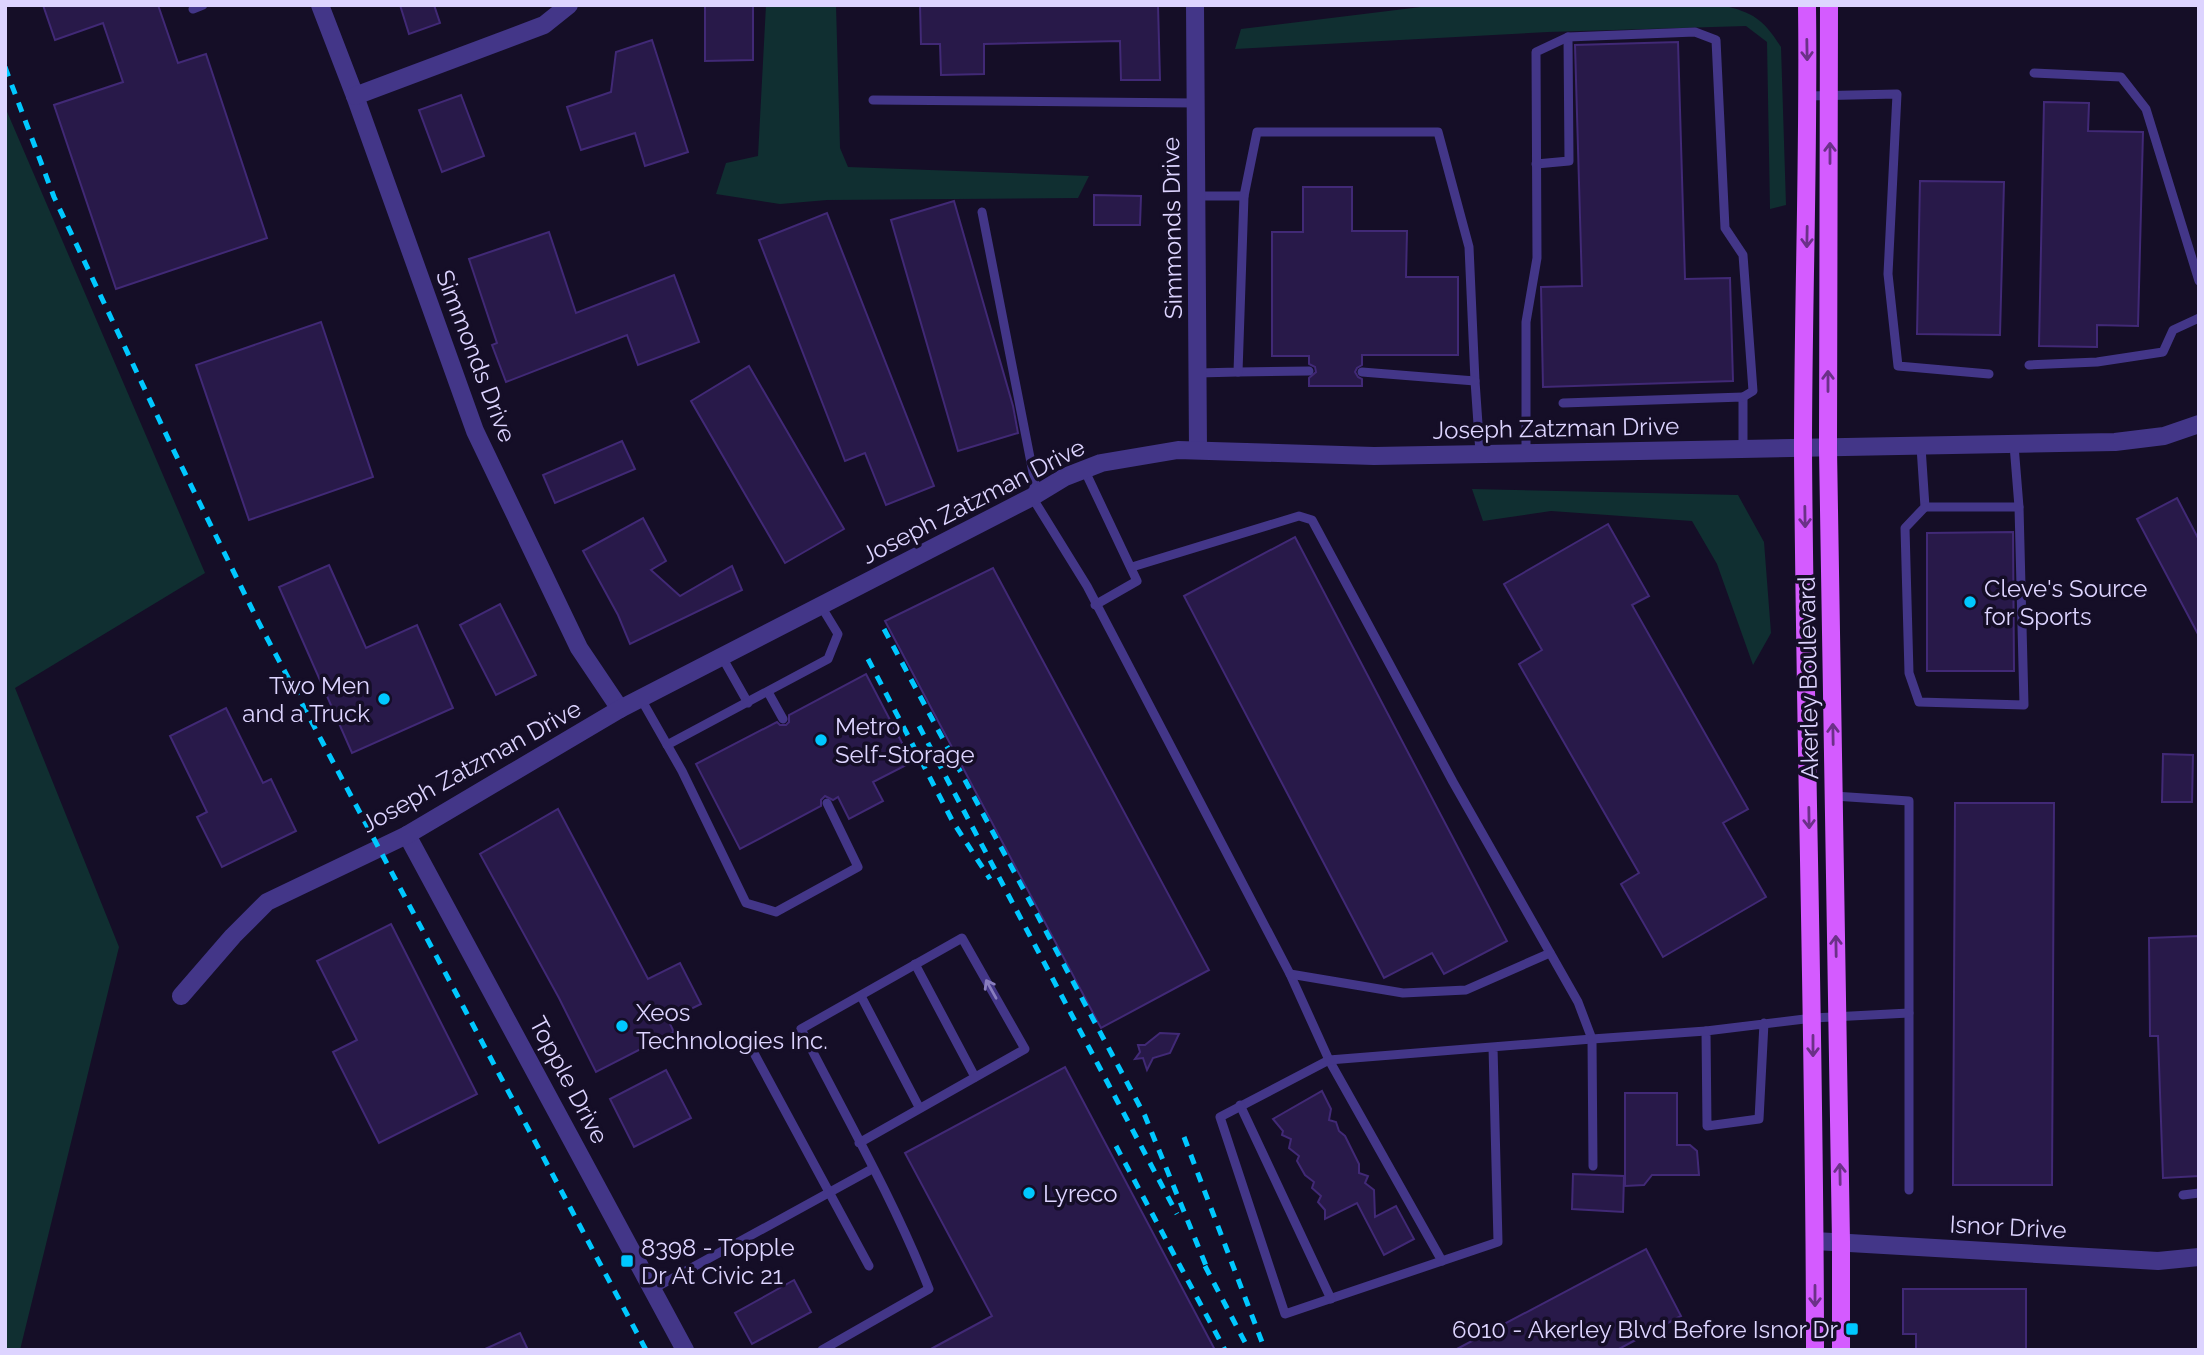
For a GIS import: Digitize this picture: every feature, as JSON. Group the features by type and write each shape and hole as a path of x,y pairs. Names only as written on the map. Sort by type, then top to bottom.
{"main road":[{"name":"Akerley Boulevard","path":"1807,5 1803,449 1813,1018 1815,1350"},
{"name":"Akerley Boulevard","path":"1829,5 1831,117 1828,449 1841,1350"}],"street":[{"name":"Simmonds Drive","path":"320,5 475,432 579,648 620,709"},
{"path":"355,96 544,25 569,5"},
{"name":"Simmonds Drive","path":"1195,5 1198,450"},
{"name":"Joseph Zatzman Drive","path":"181,996 233,936 267,902 407,835 620,709 1084,469 1131,456 1178,450 1374,456 2014,445 2115,442 2164,436 2199,425"},
{"name":"Topple Drive","path":"407,835 685,1350"},
{"name":"Isnor Drive","path":"1815,1241 2158,1261 2199,1257"}],"lane":[{"path":"193,9 203,5"},
{"path":"1526,452 1526,322 1537,258 1536,52 1568,37 1695,32 1716,40 1725,228 1743,255 1753,391 1743,397 1563,403"},
{"path":"1536,163 1569,161 1568,37"},
{"path":"2034,73 2120,76 2146,109 2199,281"},
{"path":"1808,96 1897,94 1888,274 1898,366 1989,374"},
{"path":"873,100 1195,103"},
{"path":"1808,117 1831,117"},
{"path":"1238,372 1244,196 1257,132 1438,132 1469,247 1480,453"},
{"path":"1196,196 1244,196"},
{"path":"982,212 1035,483 1032,497 1087,586 1290,974 1329,1060 1442,1261"},
{"path":"2029,365 2097,362 2164,352 2174,330 2199,318"},
{"path":"1198,373 1309,372"},
{"path":"1362,372 1475,381"},
{"path":"1743,397 1743,450"},
{"path":"2014,445 2019,507 2024,705 1919,702 1909,673 1905,528 1925,507 2019,507"},
{"path":"1921,447 1925,507"},
{"path":"1084,469 1137,581 1095,605"},
{"path":"1132,567 1299,516 1312,520 1452,782 1578,1002 1592,1039 1592,1166"},
{"path":"667,745 828,659 838,634 821,606"},
{"path":"723,657 748,703"},
{"path":"768,692 783,719"},
{"path":"641,699 682,771 746,903 776,912 858,867 827,803"},
{"path":"1834,796 1909,801 1909,1190"},
{"path":"822,1350 929,1289 908,1237 872,1169 801,1029 962,938 1025,1049 859,1143"},
{"path":"1290,974 1403,993 1466,990 1550,953"},
{"path":"915,964 975,1077"},
{"path":"861,996 919,1107"},
{"path":"1493,1047 1498,1242 1285,1314 1220,1117 1329,1060 1592,1039 1706,1031 1813,1018 1909,1013"},
{"path":"1706,1031 1707,1126 1759,1119 1764,1023"},
{"path":"754,1055 869,1266"},
{"path":"1240,1105 1331,1299"},
{"path":"653,1289 872,1169"},
{"path":"2183,1195 2199,1193"}],"green space":[{"path":"766,5 836,5 840,148 848,167 1089,176 1078,198 827,200 780,204 716,194 726,163 758,156"},
{"path":"1437,5 1722,5 1757,18 1781,47 1786,205 1770,209 1767,42 1746,26 1548,32 1235,49 1241,29"},
{"path":"5,107 205,573 15,688 119,947 20,1350 5,1350"},
{"path":"1472,489 1738,495 1764,542 1771,633 1753,665 1717,564 1692,521 1551,511 1483,521"}],"building":[{"path":"43,5 158,5 178,63 206,54 267,238 116,289 54,105 123,82 103,23 55,40"},
{"path":"400,5 434,5 440,23 409,34"},
{"path":"705,5 753,5 753,60 705,61"},
{"path":"920,5 1158,5 1160,80 1121,80 1120,41 984,44 984,74 941,75 940,44 921,44"},
{"path":"652,40 688,152 645,166 635,133 581,150 567,107 611,92 616,52"},
{"path":"1678,42 1685,279 1730,278 1733,381 1543,387 1541,287 1582,286 1575,45"},
{"path":"461,95 484,156 442,172 419,110"},
{"path":"2044,102 2089,103 2088,131 2143,132 2138,326 2097,325 2097,347 2039,346"},
{"path":"1920,181 2004,182 2000,335 1917,334"},
{"path":"1303,187 1352,187 1352,231 1407,231 1406,277 1458,277 1458,355 1362,355 1362,365 1355,372 1362,379 1362,386 1309,386 1309,378 1316,372 1315,367 1309,364 1309,356 1272,356 1272,232 1303,232"},
{"path":"1094,195 1141,196 1140,225 1094,225"},
{"path":"954,201 1013,406 1018,433 958,451 891,220"},
{"path":"827,213 934,486 886,505 865,453 845,461 759,240"},
{"path":"549,232 576,313 674,275 699,342 638,365 627,335 506,382 492,345 497,343 469,259"},
{"path":"321,322 373,477 249,520 196,365"},
{"path":"749,366 844,529 785,563 691,401"},
{"path":"622,441 635,469 555,503 543,475"},
{"path":"2177,498 2199,540 2199,636 2137,519"},
{"path":"643,518 666,561 651,570 680,596 732,566 742,590 630,644 618,615 583,551"},
{"path":"1608,524 1649,596 1632,605 1748,809 1723,823 1766,897 1663,957 1621,884 1639,873 1519,664 1542,650 1504,584"},
{"name":"Cleve's Source for Sports","path":"2013,532 2014,671 1927,671 1927,533"},
{"path":"1295,537 1507,941 1444,974 1432,953 1384,978 1184,596"},
{"path":"329,565 366,648 417,625 453,708 352,753 279,587"},
{"path":"993,568 1209,970 1101,1028 885,621"},
{"path":"500,604 536,675 496,695 460,625"},
{"name":"Metro Self-Storage","path":"866,674 912,762 873,782 883,801 849,819 838,797 833,800 825,796 821,800 821,806 740,849 696,764 777,722 786,725 789,715"},
{"path":"226,708 263,783 271,779 296,831 222,867 197,817 207,812 170,736"},
{"path":"2163,754 2193,755 2192,802 2162,802"},
{"path":"1955,803 2054,803 2052,1185 1953,1185"},
{"path":"558,809 648,979 680,963 701,1004 668,1020 674,1032 596,1072 480,854"},
{"path":"391,924 477,1094 379,1143 333,1052 357,1040 317,961"},
{"path":"2199,936 2199,1176 2163,1178 2158,1036 2150,1036 2149,938"},
{"path":"1160,1033 1179,1034 1170,1053 1153,1058 1147,1070 1143,1058 1135,1059 1140,1052 1138,1045 1145,1045"},
{"name":"Lyreco","path":"1065,1067 1215,1350 929,1350 992,1316 905,1153"},
{"path":"666,1070 691,1118 634,1147 610,1099"},
{"path":"1322,1091 1331,1109 1329,1120 1336,1122 1339,1131 1345,1136 1359,1164 1359,1173 1368,1176 1365,1183 1374,1190 1375,1217 1396,1206 1414,1239 1384,1255 1357,1203 1325,1219 1325,1210 1318,1202 1321,1196 1312,1188 1314,1182 1305,1175 1297,1161 1299,1156 1289,1148 1291,1139 1282,1135 1283,1131 1273,1119"},
{"path":"1625,1093 1677,1093 1677,1145 1690,1145 1697,1151 1699,1175 1652,1175 1644,1185 1625,1186"},
{"path":"1573,1174 1624,1176 1623,1212 1572,1209"},
{"path":"1646,1249 1681,1316 1617,1350 1455,1350"},
{"path":"794,1280 811,1312 752,1344 735,1313"},
{"path":"1903,1289 2026,1289 2026,1350 1916,1350 1916,1334 1903,1334"},
{"path":"520,1333 528,1350 483,1350"}],"railway":[{"path":"5,67 54,197 259,623 646,1350"},
{"path":"884,629 1145,1116 1209,1273"},
{"path":"868,659 953,822 990,879"},
{"path":"919,726 1177,1214"},
{"path":"1184,1137 1265,1350"},
{"path":"1116,1146 1225,1350"},
{"path":"1205,1266 1249,1350"}],"place":[{"name":"Cleve's Source for Sports","path":"1970,602"},
{"name":"Two Men and a Truck","path":"384,699"},
{"name":"Metro Self-Storage","path":"821,740"},
{"name":"Xeos Technologies Inc.","path":"622,1026"},
{"name":"Lyreco","path":"1029,1193"},
{"name":"8398 - Topple Dr At Civic 21","path":"627,1261"},
{"name":"6010 - Akerley Blvd Before Isnor Dr","path":"1852,1329"}]}
